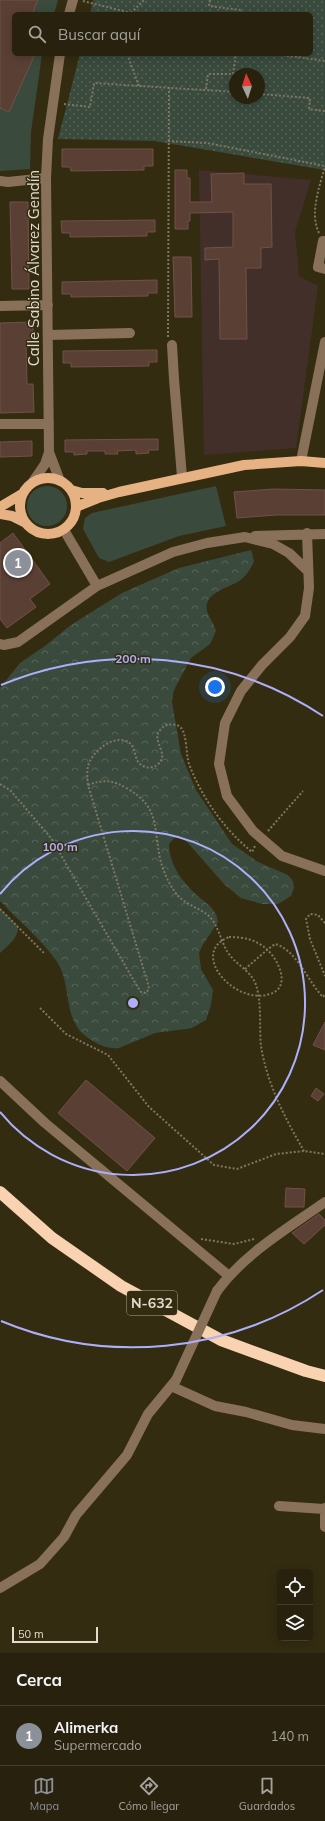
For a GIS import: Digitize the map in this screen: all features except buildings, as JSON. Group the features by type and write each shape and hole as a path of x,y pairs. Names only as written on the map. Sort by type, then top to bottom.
{"highway":[{"name":"N-632","path":"0,1192 52,1238 121,1286 221,1340 306,1371 325,1376"}],"main road":[{"path":"76,507 98,498 119,492 244,464 301,461 325,463"},
{"path":"0,506 22,494 32,483 41,479 51,478 60,481 71,490 75,498 76,507 72,520 64,530 56,533 42,534 12,516 0,514"},
{"path":"71,490 96,494 119,492"},
{"path":"22,494 20,508 24,522"}],"street":[{"path":"70,12 73,0"},
{"name":"Calle Sabino Álvarez Gendín","path":"60,56 48,139 46,178 49,452 60,481"},
{"path":"0,181 8,182 46,178"},
{"path":"324,241 318,267 325,269"},
{"path":"0,306 48,305"},
{"path":"48,335 130,333"},
{"path":"301,461 325,342"},
{"path":"172,345 182,477"},
{"path":"0,424 49,424"},
{"path":"32,483 45,464 49,452"},
{"path":"64,530 97,586"},
{"path":"0,644 4,645 18,642 97,586 173,552 207,543 245,537 307,533 325,534"},
{"path":"307,533 309,588 305,616 290,637 262,665 241,691 225,723 219,764 227,796 253,831 282,856 325,871"},
{"path":"245,537 273,544 289,553 308,571"},
{"path":"0,1081 45,1122 229,1276"},
{"path":"0,1588 40,1564 64,1537 76,1515 127,1456 148,1414 174,1383 217,1291 229,1276 246,1259 325,1202"},
{"path":"174,1383 215,1406 246,1412 292,1425 325,1429"},
{"path":"279,1506 325,1509 325,1527"}],"path":[{"path":"80,0 123,12"},
{"path":"132,12 144,0"},
{"path":"210,0 209,6 241,10 241,12"},
{"path":"128,56 139,86"},
{"path":"206,89 208,74 234,74 236,56"},
{"path":"289,56 325,61"},
{"path":"53,102 90,107 94,83 229,91"},
{"path":"169,87 167,335 172,345"},
{"path":"265,94 310,98 309,109 325,111"},
{"path":"168,141 206,143 325,166 316,205 316,227 324,241"},
{"path":"0,784 10,790 51,838 137,986 141,992 146,993 149,988 148,984 88,785 89,765 95,753 104,745 111,742 120,740 127,741 132,745 137,760 142,766 150,768 157,765 162,760 163,753 157,739 158,733 164,726 172,724 180,727 184,733 189,763 197,783 209,804 236,839 252,852 256,847 246,837 259,825 267,832 302,791"},
{"path":"88,785 106,780 120,784 135,793 144,801 156,824 159,852 163,868 175,892 187,904 202,911 210,918 227,952 246,969 256,985 261,1046 272,1089 285,1117 304,1151"},
{"path":"0,909 44,953"},
{"path":"325,923 318,915 310,914 306,919 310,939 325,976"},
{"path":"229,937 241,937 254,940 267,949 278,963 281,973 279,988 272,994 258,996 247,995 234,989 224,981 217,972 213,953 222,940 229,937"},
{"path":"246,969 267,949 276,944 283,946 298,962 314,989 323,997 325,994"},
{"path":"40,1008 66,1034 99,1049 108,1055 149,1107 214,1165 237,1169 276,1154 304,1151 325,1154"},
{"path":"180,1235 234,1244 261,1238"}],"shaded area":[{"path":"199,170 311,180 295,232 299,276 318,286 296,448 204,455"}],"green space":[{"path":"0,0 58,0 55,12 12,12 12,56 42,56 31,132 30,169 0,171"},
{"path":"93,0 325,0 325,170 155,141 58,139 79,56 313,56 313,12 90,12"},
{"path":"51,486 58,489 64,495 67,506 66,514 58,523 51,526 43,526 36,523 28,514 27,502 30,495 39,487"},
{"path":"216,486 226,526 179,536 109,562 99,558 83,529 85,518 92,513"},
{"path":"251,550 254,561 246,575 239,581 212,595 209,600 207,611 216,631 210,644 191,658 176,686 173,693 172,702 181,754 196,790 232,844 258,862 288,875 293,881 294,888 291,896 278,904 262,904 241,898 224,884 188,843 182,838 174,838 169,844 172,860 178,874 194,893 212,908 218,922 199,953 201,969 213,990 211,1005 206,1020 192,1028 155,1033 119,1048 106,1047 96,1043 82,1033 71,1014 65,980 55,959 36,936 0,901 0,688 20,663 45,646 71,625 122,593 179,568"},
{"path":"0,909 18,926 18,930 15,938 0,953"}],"place":[{"name":"Alimerka","path":"18,563"}]}
